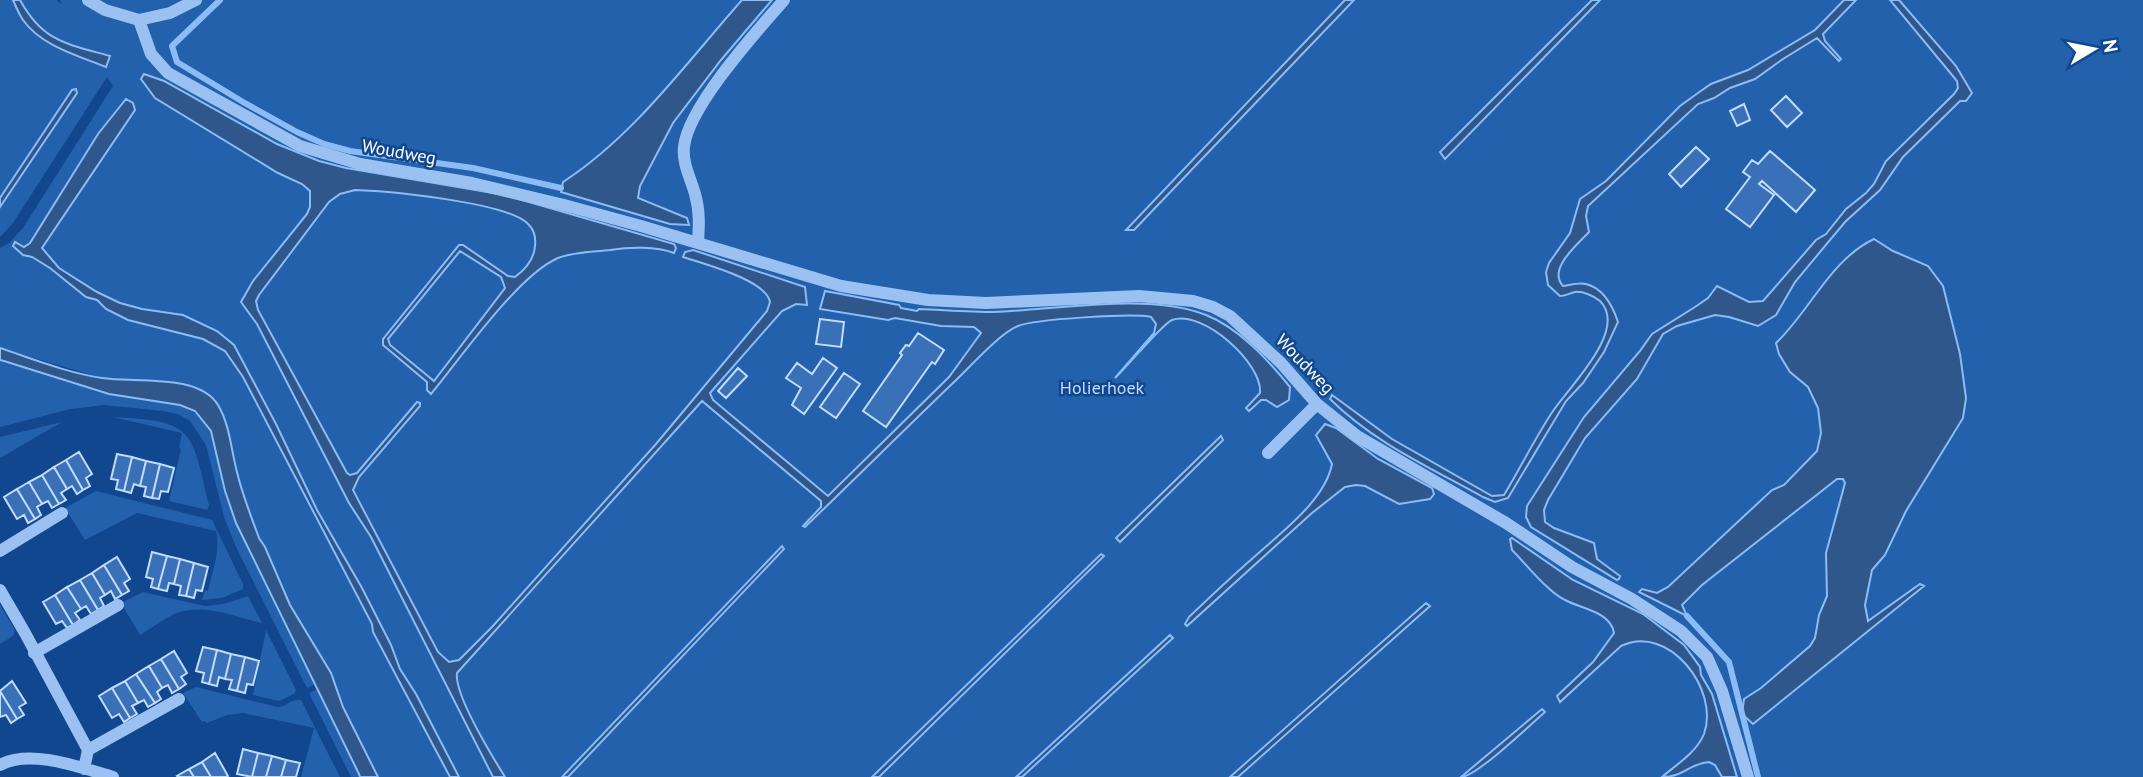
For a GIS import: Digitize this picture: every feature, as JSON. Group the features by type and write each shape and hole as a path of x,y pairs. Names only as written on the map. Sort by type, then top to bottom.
{"street":[{"path":"88,0 105,10 139,20 170,13 196,0"},
{"path":"698,243 699,210 687,169 684,147 695,117 734,58 784,0"},
{"name":"Woudweg","path":"139,20 152,54 168,73 300,146 359,164 472,183 564,205 841,286 911,299 986,303 1139,296 1192,301 1213,307 1230,316 1281,363 1317,404 1357,436 1506,523 1572,567 1632,599 1681,631 1707,657 1722,691 1748,777"},
{"path":"1268,453 1317,404"},
{"path":"0,551 62,513"},
{"path":"0,590 88,750 84,769"},
{"path":"34,653 118,605"},
{"path":"88,750 179,699"},
{"path":"0,765 10,760 35,758 113,777"}],"green space":[{"name":"Holierhoek","path":"0,0 13,0 30,26 48,41 99,64 92,51 58,39 42,28 20,0 56,0 62,4 60,0 2143,0 2143,777 368,777 243,516 202,391 177,383 102,378 0,348 0,248 9,243 23,228 113,86 107,77 13,223 0,237 0,207 77,92 72,90 0,198","holes":["119,107 41,248 65,273 79,283 127,305 161,311 179,332 128,320 106,309 97,300 86,297 50,268 32,257 23,255 13,246 17,242 27,247 98,134"]},
{"path":"0,360 109,394 180,405 200,416 211,431 225,491 236,522 315,684 307,688 236,547 224,517 206,445 190,421 178,414 163,411 104,405 71,409 0,427"},
{"path":"113,417 160,422 175,427 185,435 193,446 198,461 209,505 207,510 169,501 182,433"},
{"path":"62,422 0,458 0,437"},
{"path":"96,491 212,520 243,589 222,598 202,600 205,590 208,591 215,561 216,531 137,513 85,540 65,508"},
{"path":"143,592 205,606 224,604 248,596 262,623 207,610 185,611 174,614 140,635 121,603"},
{"path":"0,605 15,630 13,636 0,644"},
{"path":"266,630 296,690 294,694 279,701 253,695"},
{"path":"196,687 277,707 301,700 340,777 301,777 314,728 243,713 202,722 183,693"},
{"path":"318,689 360,777 351,777 309,693"}],"shaded area":[{"path":"13,0 20,0 38,25 57,39 110,56 106,67 61,49 40,37 23,20"},
{"path":"742,0 772,0 721,60 673,123 640,186 638,198 687,218 689,225 670,224 561,192 563,182 589,164 636,121"},
{"path":"1345,0 1354,0 1134,230 1126,230"},
{"path":"1592,0 1600,0 1445,159 1440,152"},
{"path":"1844,0 1856,0 1823,34 1825,41 1841,59 1839,61 1817,38 1755,79 1698,104 1588,206 1586,216 1589,232 1566,257 1561,265 1559,279 1563,286 1583,283 1592,286 1610,304 1618,322 1604,352 1583,383 1566,401 1508,498 1495,502 1423,465 1365,428 1330,399 1332,395 1392,439 1492,496 1504,495 1553,411 1593,358 1607,327 1607,313 1598,299 1578,292 1560,296 1548,285 1546,272 1549,263 1570,233 1580,199 1606,181 1680,106 1711,84 1748,70 1815,30"},
{"path":"1890,0 1899,0 1956,66 1972,93 1966,101 1960,101 1903,157 1880,190 1845,222 1795,282 1776,315 1758,326 1715,315 1677,326 1663,334 1637,379 1585,438 1548,500 1544,510 1545,522 1594,543 1597,559 1620,576 1617,580 1531,527 1526,517 1527,506 1584,417 1652,334 1708,298 1717,286 1749,302 1763,301 1816,240 1826,234 1846,209 1874,184 1886,161 1954,94 1958,88 1957,81"},
{"path":"144,74 164,81 277,144 319,161 505,195 674,244 674,253 642,248 584,252 558,258 542,267 508,299 431,394 427,390 427,382 383,345 383,339 459,245 463,245 508,276 515,277 519,274 531,260 535,246 534,233 526,222 494,209 444,199 355,190 340,194 329,202 259,295 256,301 258,310 347,473 357,473 417,402 420,403 359,477 353,490 438,652 449,662 459,660 492,627 656,444 767,311 770,302 758,287 733,274 683,257 685,252 693,250 805,287 807,305 796,304 782,311 710,393 713,400 828,496 949,377 981,333 974,327 941,326 895,318 888,320 820,309 825,291 917,311 994,312 1130,303 1183,308 1218,321 1252,346 1290,387 1289,400 1277,407 1261,400 1249,411 1246,408 1260,393 1252,368 1229,342 1199,323 1185,319 1167,323 1115,378 1154,333 1156,324 1151,317 1084,317 1028,323 1011,330 985,351 805,527 803,526 821,507 821,501 702,401 457,673 461,696 467,710 505,777 493,777 371,537 349,503 257,324 241,302 253,281 307,214 310,191 155,98 141,79","holes":["460,251 501,277 505,288 434,381 390,345 388,339"]},
{"path":"76,89 77,93 0,207 0,198 72,90"},
{"path":"126,99 133,103 135,110 42,248 59,268 97,292 120,303 142,309 183,315 217,331 234,345 317,510 362,588 400,669 459,777 450,777 243,377 225,351 203,339 128,320 106,309 97,300 86,297 50,268 32,257 23,255 13,246 15,242 24,247 30,243 98,134"},
{"path":"1874,239 1893,251 1928,266 1943,286 1960,354 1966,398 1963,418 1906,511 1885,555 1872,570 1865,605 1868,621 1920,584 1924,586 1753,724 1742,714 1744,699 1810,646 1815,638 1819,615 1827,596 1826,553 1845,483 1843,479 1837,479 1702,585 1682,605 1687,616 1639,592 1642,589 1657,593 1668,587 1772,490 1784,485 1817,451 1821,433 1818,408 1808,387 1790,372 1776,343 1845,260"},
{"path":"0,348 89,376 181,384 209,395 218,405 228,429 241,489 259,538 290,605 331,673 343,707 378,777 360,777 236,523 225,491 211,431 195,411 180,405 109,394 0,360"},
{"path":"1325,424 1336,428 1378,459 1432,488 1434,494 1430,499 1399,504 1365,486 1345,487 1312,513 1187,626 1185,624 1189,617 1300,516 1320,491 1332,464 1316,435"},
{"path":"1221,436 1223,440 1120,542 1116,538"},
{"path":"1512,538 1573,580 1643,614 1684,645 1700,667 1701,675 1712,694 1737,777 1722,777 1715,765 1709,762 1676,775 1662,777 1686,758 1701,741 1707,716 1697,680 1686,664 1672,652 1656,644 1639,641 1621,646 1560,702 1557,696 1593,662 1614,633 1612,626 1602,616 1565,600 1544,584 1512,550"},
{"path":"782,546 784,549 568,777 562,777"},
{"path":"1101,554 1104,556 879,777 872,777"},
{"path":"1426,603 1430,606 1238,777 1230,777"},
{"path":"1170,635 1173,638 1022,777 1016,777"},
{"path":"1542,709 1545,712 1503,749 1478,769 1461,777"}],"building":[{"path":"1786,96 1802,113 1787,127 1771,110"},
{"path":"1744,104 1750,120 1737,126 1730,111"},
{"path":"1696,147 1709,159 1681,187 1669,174"},
{"path":"1770,151 1815,190 1796,212 1762,181 1759,184 1774,195 1750,227 1726,209 1750,177 1743,172 1752,160 1758,164"},
{"path":"820,319 844,322 841,347 816,344"},
{"path":"918,333 944,350 935,364 932,362 886,427 863,411 902,355 900,353"},
{"path":"823,358 837,368 804,414 792,405 801,388 786,378 797,363 812,374"},
{"path":"738,368 747,376 726,398 718,391"},
{"path":"844,373 860,384 836,418 820,407"},
{"path":"79,452 92,474 86,478 90,486 83,490 66,460"},
{"path":"117,454 132,457 124,491 116,489 118,480 111,479"},
{"path":"132,457 146,461 140,486 134,484 131,493 124,491"},
{"path":"66,460 83,490 77,494 72,486 67,489 54,467"},
{"path":"146,461 160,464 152,498 144,496 146,487 140,486"},
{"path":"160,464 174,468 168,492 161,491 159,499 152,498"},
{"path":"54,467 67,489 61,493 66,500 59,504 42,475"},
{"path":"42,475 59,504 52,508 48,501 42,504 29,482"},
{"path":"29,482 42,504 37,507 41,515 35,519 17,489"},
{"path":"17,489 35,519 28,523 24,515 17,519 4,497"},
{"path":"152,552 167,556 158,589 151,587 153,579 146,577"},
{"path":"167,556 180,559 174,584 169,583 167,591 158,589"},
{"path":"117,557 130,579 124,583 129,591 122,595 104,565"},
{"path":"180,559 194,563 186,596 179,595 181,586 174,584"},
{"path":"194,563 208,567 202,591 196,590 194,598 186,596"},
{"path":"104,565 122,595 115,599 111,591 105,595 92,573"},
{"path":"92,573 105,595 100,598 104,606 98,610 80,580"},
{"path":"80,580 98,610 91,614 86,606 81,609 67,587"},
{"path":"67,587 81,609 75,613 80,620 73,625 55,595"},
{"path":"55,595 73,625 67,628 62,621 56,624 43,602"},
{"path":"203,647 217,650 209,684 202,682 204,673 196,671"},
{"path":"217,650 231,654 225,679 219,677 217,686 209,684"},
{"path":"174,651 187,673 181,677 186,684 179,689 161,659"},
{"path":"231,654 245,657 237,691 229,689 232,680 225,679"},
{"path":"245,657 259,661 253,685 247,684 245,693 237,691"},
{"path":"161,659 179,689 172,693 168,685 162,688 149,666"},
{"path":"149,666 162,688 157,692 161,699 155,703 136,674"},
{"path":"136,674 155,703 148,707 144,700 138,703 125,681"},
{"path":"12,681 26,703 19,707 24,715 17,719 0,691"},
{"path":"125,681 138,703 132,706 137,714 130,718 112,688"},
{"path":"112,688 130,718 124,722 119,714 112,718 99,696"},
{"path":"0,691 17,719 11,723 6,715 0,717"},
{"path":"243,749 258,753 252,777 237,774"},
{"path":"215,753 228,776 211,777 202,762"},
{"path":"258,753 272,756 266,777 252,777"},
{"path":"272,756 286,760 281,777 266,777"},
{"path":"286,760 300,763 296,777 281,777"},
{"path":"202,762 211,777 194,777 189,769"},
{"path":"189,769 194,777 177,776"}],"waterway":[{"path":"220,0 172,46 177,62 297,132 324,144 350,151 473,168 561,188"},
{"path":"1687,616 1729,662 1758,777"}]}
